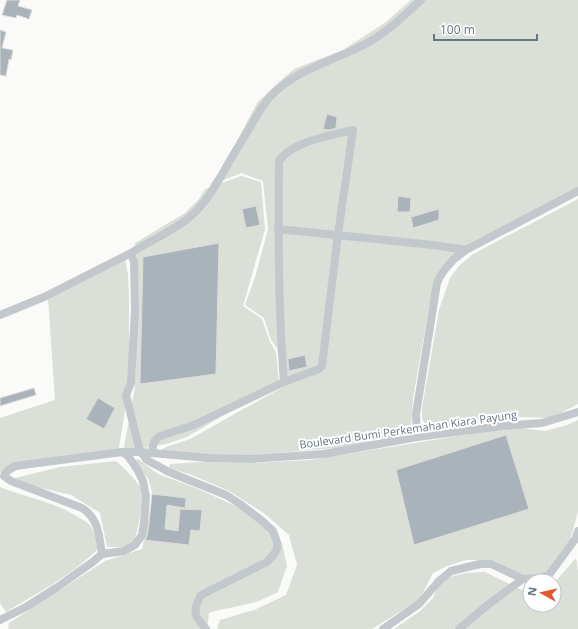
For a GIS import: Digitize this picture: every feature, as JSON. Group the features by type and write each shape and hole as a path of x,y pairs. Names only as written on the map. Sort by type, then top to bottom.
{"street":[{"path":"0,315 44,297 131,254 144,244 186,220 197,210 219,179 262,107 277,89 302,72 368,43 402,19 421,0"},
{"path":"153,453 152,445 156,438 194,425 284,382 319,369 322,366 338,234 353,130 325,137 300,146 285,153 279,162 278,245 280,324 284,382"},
{"path":"417,437 416,414 437,283 441,275 454,259 466,250 578,192"},
{"path":"278,229 338,234 466,250"},
{"path":"131,254 134,262 135,310 131,383 126,392 126,398 141,452 147,460 169,472 226,495 240,504 273,531 277,542 275,553 267,562 201,595 195,606 196,614 198,620 206,629"},
{"name":"Boulevard Bumi Perkemahan Kiara Payung","path":"2,476 15,466 122,452 141,452 208,458 251,459 324,454 417,437 502,426 542,423 578,412"},
{"path":"0,620 26,607 56,588 102,554 124,551 134,545 142,535 146,497 137,469 128,456 122,452"},
{"path":"2,476 11,482 82,508 88,512 95,520 102,554"},
{"path":"551,573 578,538"},
{"path":"383,629 419,604 439,581 451,572 480,564 491,564 522,579"},
{"path":"459,629 490,603 522,580"}],"shaded area":[{"path":"411,0 578,0 578,188 458,252 430,302 413,398 411,429 407,436 335,448 244,456 161,454 160,451 166,447 190,439 283,387 279,351 271,340 264,318 245,305 256,274 268,229 263,181 241,173 209,186 224,166 257,103 279,82 294,69 343,50 386,22"},
{"path":"241,176 261,182 265,229 243,306 262,319 270,342 276,352 279,382 187,437 166,444 123,452 135,387 138,269 135,243 185,213 199,199 205,189"},
{"path":"578,199 578,404 551,418 521,417 429,429 422,419 422,408 439,310 450,278 459,266 473,254"},
{"path":"125,259 128,275 129,297 129,386 118,454 0,473 0,418 55,400 48,298"},
{"path":"578,420 578,511 570,541 548,573 522,573 522,576 489,560 466,560 447,566 433,573 419,600 372,629 217,629 220,620 254,610 286,595 297,565 289,535 265,514 229,491 192,475 169,468 170,464 202,462 252,463 310,460 513,427 545,431 567,425"},
{"path":"138,459 158,474 196,488 238,507 261,524 282,543 287,566 278,592 262,600 209,613 207,629 8,629 9,623 105,561 142,549 153,496 148,478 129,462"},
{"path":"116,461 137,482 140,486 142,494 137,532 133,544 127,547 107,547 100,513 71,495 28,485 15,478 60,467"},
{"path":"0,487 52,504 72,513 90,526 95,535 97,547 97,550 76,568 53,584 6,612 0,603"},
{"path":"576,558 578,571 578,629 394,629 419,612 433,598 438,585 446,578 466,573 485,572 522,590 522,613 562,613 562,574"}],"building":[{"path":"7,0 20,0 18,6 32,10 29,19 17,15 16,18 2,15"},
{"path":"0,30 6,32 2,48 13,50 11,60 9,59 6,76 0,75"},
{"path":"327,114 337,117 336,128 329,130 323,129"},
{"path":"398,196 411,198 410,212 397,212"},
{"path":"256,206 260,225 246,228 242,209"},
{"path":"439,209 439,220 413,228 411,217"},
{"path":"219,243 216,374 140,384 143,257"},
{"path":"305,355 307,367 289,371 288,359"},
{"path":"34,388 36,395 0,406 0,398"},
{"path":"98,398 115,408 104,429 86,419"},
{"path":"506,435 529,509 414,545 396,470"},
{"path":"152,494 186,498 185,508 167,505 165,529 178,531 180,509 202,510 200,531 191,530 189,545 145,540 149,524"}]}
